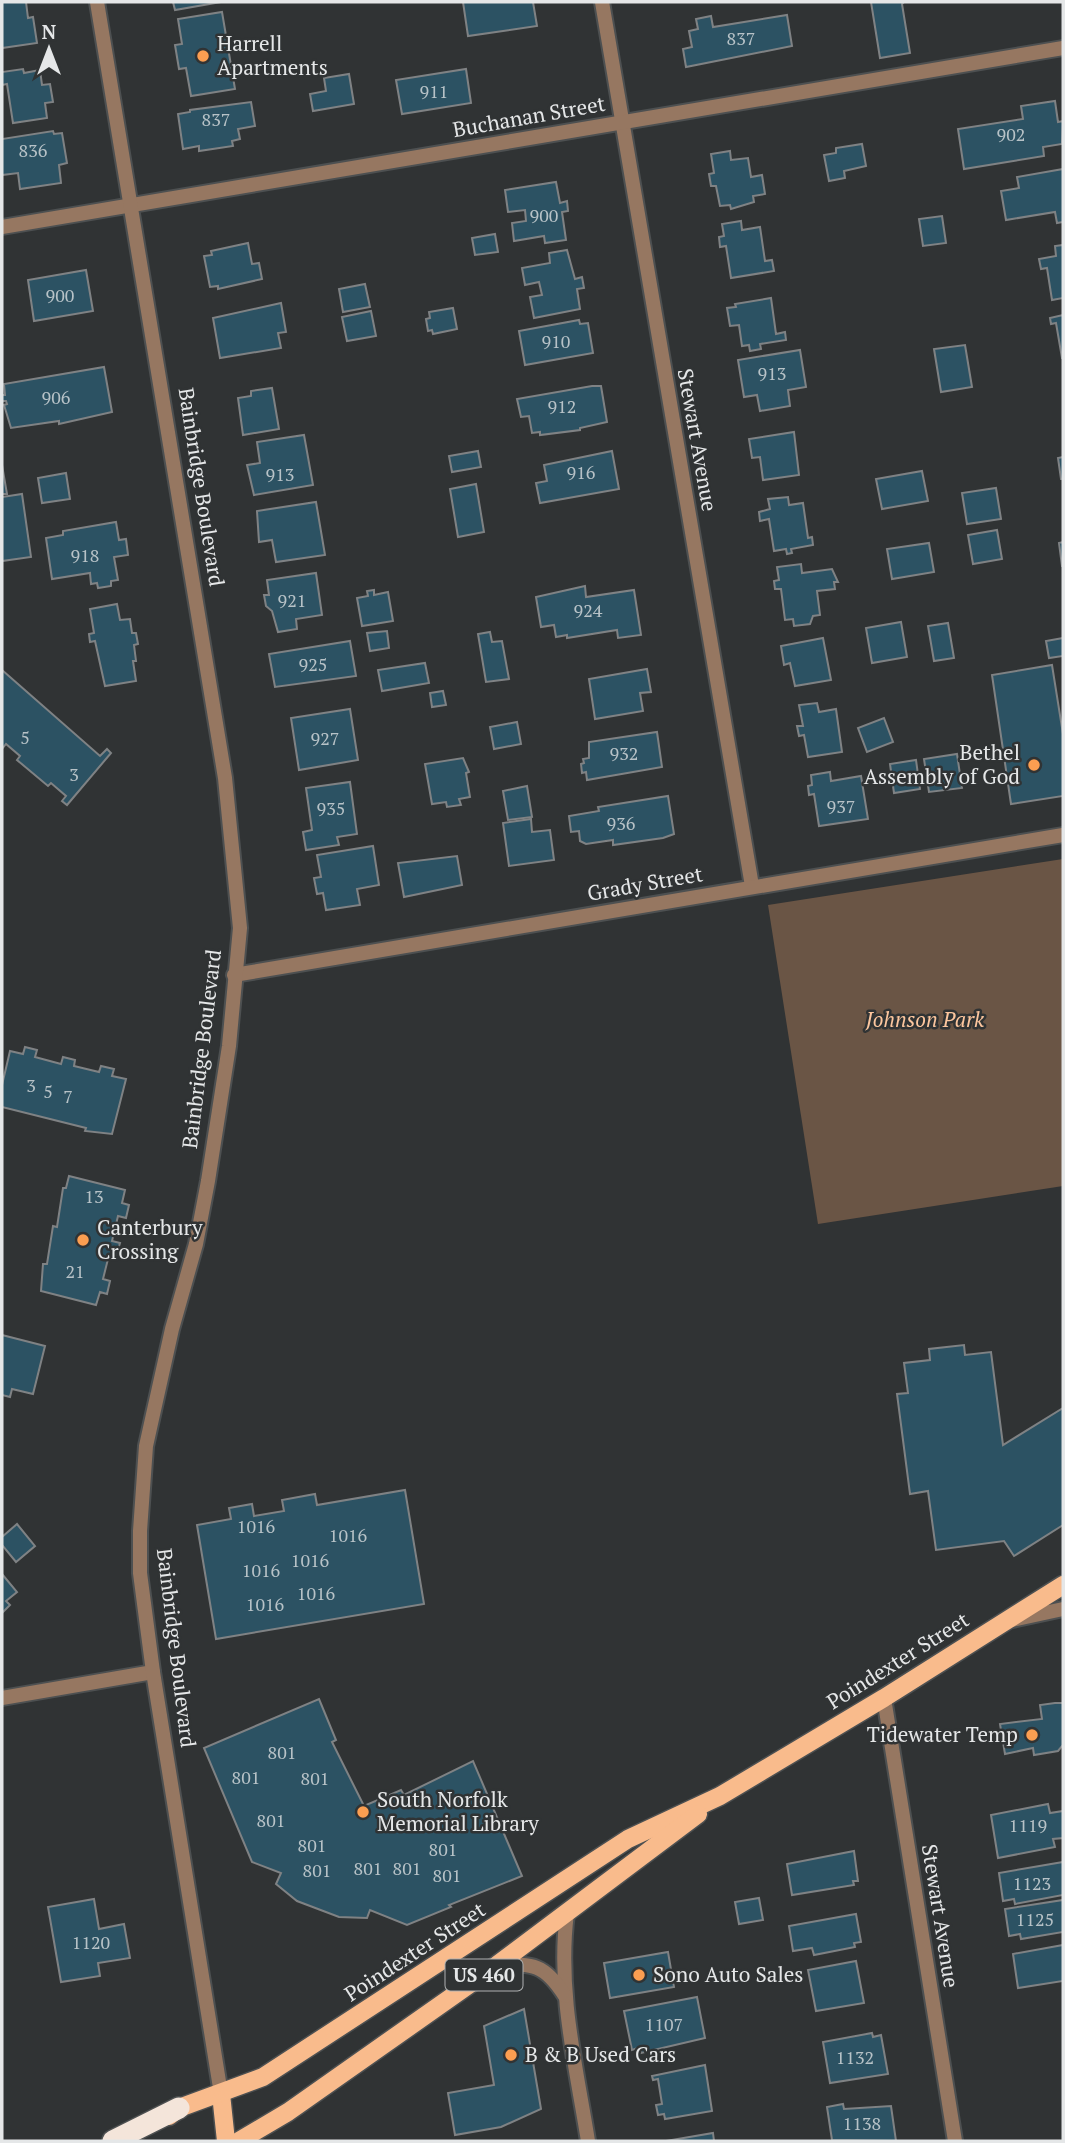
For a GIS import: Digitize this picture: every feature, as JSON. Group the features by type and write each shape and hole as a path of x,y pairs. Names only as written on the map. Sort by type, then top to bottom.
{"highway":[{"path":"113,2141 179,2108"}],"main road":[{"name":"Poindexter Street","path":"134,2141 179,2108 263,2077 628,1839 720,1796 884,1698 1063,1585"},
{"name":"Poindexter Street","path":"239,2141 288,2112 496,1965 720,1796"},
{"name":"Bainbridge Boulevard","path":"221,2094 226,2141"}],"street":[{"name":"Bainbridge Boulevard","path":"97,2 225,778 240,928 229,1046 208,1181 196,1244 172,1328 146,1447 140,1573 153,1672 221,2094"},
{"name":"Stewart Avenue","path":"602,2 752,886"},
{"name":"Buchanan Street","path":"2,227 1063,48"},
{"name":"Grady Street","path":"234,975 1063,835"},
{"path":"1004,1621 1063,1609"},
{"path":"2,1698 153,1672"},
{"name":"Stewart Avenue","path":"884,1698 955,2141"},
{"path":"567,1913 564,1938 565,1996 588,2141"},
{"path":"496,1965 530,1964 551,1974 565,1996"}],"green space":[{"name":"Johnson Park","path":"1063,859 1063,1186 818,1224 768,905"}],"building":[{"path":"2,2 26,2 28,18 33,17 37,43 2,48"},
{"name":"Harrell Apartments","path":"173,2 221,2 175,10"},
{"path":"463,2 533,2 537,26 468,36"},
{"path":"871,2 904,2 902,4 910,53 880,58"},
{"name":"Harrell Apartments","path":"222,12 235,89 191,96 186,68 179,69 175,45 182,44 178,19"},
{"path":"787,15 792,46 686,67 683,49 692,47 689,31 698,29 696,19 711,16 713,27"},
{"path":"23,69 24,73 40,70 42,85 50,84 53,102 45,103 47,118 13,123 7,84 2,85 2,72"},
{"path":"466,69 471,103 402,114 396,80"},
{"path":"349,74 354,104 313,111 310,94 326,91 324,78"},
{"path":"1055,101 1058,122 1063,121 1062,144 1043,147 1044,156 964,169 958,129 1023,119 1021,106"},
{"path":"251,102 255,126 238,129 240,139 232,141 233,146 199,151 199,146 183,149 178,114"},
{"path":"53,131 54,134 62,133 67,163 59,165 61,183 20,189 18,173 2,175 2,139"},
{"path":"862,144 866,166 844,171 845,178 829,181 824,155 836,153 836,148"},
{"path":"730,151 731,160 748,158 751,177 762,175 765,194 753,196 754,202 731,209 730,205 720,206 716,186 711,186 709,174 714,173 711,154"},
{"path":"1063,169 1063,222 1057,223 1055,212 1006,220 1001,191 1019,188 1017,177"},
{"path":"556,182 560,203 567,201 568,211 562,212 566,240 545,243 544,236 514,241 512,223 526,221 525,210 508,212 505,190"},
{"path":"942,216 946,243 923,246 919,219"},
{"path":"741,221 742,230 760,227 765,261 772,260 774,271 731,278 726,246 720,247 719,237 724,236 722,224"},
{"path":"495,234 498,252 475,255 472,238"},
{"path":"248,243 252,264 259,263 262,279 218,289 218,286 210,287 204,256 212,255 211,251"},
{"path":"1063,245 1063,298 1052,300 1047,268 1041,269 1039,259 1056,256 1055,246"},
{"path":"567,250 575,279 582,277 584,288 577,289 580,309 534,318 530,297 542,295 539,282 525,285 522,268 550,263 549,253"},
{"path":"86,270 93,311 34,321 28,280"},
{"path":"365,284 370,307 343,312 339,289"},
{"path":"771,298 776,334 785,332 786,340 760,344 761,349 750,351 749,345 742,346 739,325 730,326 727,308 736,307 735,304"},
{"path":"281,303 286,332 278,333 281,348 220,358 213,318"},
{"path":"453,308 457,329 433,334 432,330 428,331 426,319 430,318 429,312"},
{"path":"371,311 376,336 347,341 342,317"},
{"path":"1063,315 1062,358 1056,323 1051,324 1050,318"},
{"path":"579,320 580,324 588,323 593,353 525,365 519,331"},
{"path":"965,345 972,387 941,392 934,349"},
{"path":"800,350 806,387 788,390 790,406 760,411 757,395 744,397 738,360"},
{"path":"104,367 112,412 59,424 59,421 11,428 4,405 7,404 6,401 2,401 2,395 5,395 4,384"},
{"path":"601,386 607,422 580,430 540,435 540,432 532,433 529,416 521,417 517,399"},
{"path":"272,388 279,429 243,435 238,398 251,396 251,391"},
{"path":"794,432 799,475 763,480 760,457 752,458 749,439"},
{"path":"304,435 313,485 254,495 247,465 260,463 257,442"},
{"path":"478,451 481,467 452,472 449,456"},
{"path":"612,451 619,489 540,503 536,483 547,481 544,465"},
{"path":"1063,457 1063,479 1061,479 1058,458"},
{"path":"2,465 7,494 2,494"},
{"path":"922,471 928,501 882,509 876,479"},
{"path":"66,473 70,499 42,503 38,478"},
{"path":"476,484 484,532 458,537 450,489"},
{"path":"996,488 1001,519 967,524 962,493"},
{"path":"22,494 31,557 2,561 2,497"},
{"path":"788,497 789,505 803,503 808,538 812,537 813,545 791,549 792,553 787,554 786,549 774,551 769,519 760,521 759,512 770,509 768,499"},
{"path":"316,502 325,555 276,562 272,540 259,542 257,511"},
{"path":"116,522 119,540 126,539 128,555 114,557 118,580 111,581 111,586 98,588 97,583 91,584 90,573 52,579 46,538 63,535 63,531"},
{"path":"997,530 1002,559 973,564 968,535"},
{"path":"1063,542 1063,566 1062,566 1059,543"},
{"path":"929,543 934,572 892,579 887,549"},
{"path":"801,564 802,573 832,569 838,582 834,582 835,589 817,591 820,615 813,616 810,624 794,626 793,619 785,620 781,589 775,589 774,581 779,580 777,567"},
{"path":"316,573 322,615 296,619 297,629 278,632 272,611 266,606 264,595 269,595 267,580"},
{"path":"585,586 586,597 634,590 641,635 618,638 617,630 567,638 567,635 556,637 554,625 541,627 536,597"},
{"path":"374,590 374,595 388,592 393,621 362,626 357,598 368,596 367,591"},
{"path":"117,604 120,620 130,619 132,633 136,633 138,644 134,645 136,661 133,661 136,681 105,686 95,641 90,642 89,634 94,633 90,609"},
{"path":"901,622 907,657 872,663 866,628"},
{"path":"948,623 954,658 934,661 928,626"},
{"path":"387,631 389,648 370,651 367,633"},
{"path":"490,632 492,642 502,641 509,679 486,682 478,634"},
{"path":"823,638 831,680 795,686 790,663 784,665 781,646"},
{"path":"1063,638 1063,656 1049,658 1046,641"},
{"path":"350,641 356,676 275,687 269,654"},
{"path":"425,663 429,683 382,691 378,670"},
{"name":"Bethel Assembly of God","path":"1052,665 1063,734 1063,796 1011,804 992,675"},
{"path":"647,669 651,692 640,693 643,711 595,719 589,679"},
{"path":"2,670 100,756 107,749 111,753 67,805 62,801 66,796 51,783 48,786 17,760 20,756 6,744 2,749"},
{"path":"443,691 446,705 432,707 430,693"},
{"path":"817,703 819,712 836,709 842,752 808,757 804,735 799,736 797,726 803,726 799,705"},
{"path":"350,709 358,760 299,770 291,718"},
{"path":"884,718 893,742 867,752 858,728"},
{"path":"517,722 521,744 494,749 490,727"},
{"path":"657,732 662,767 587,780 586,772 582,773 583,759 589,758 589,742"},
{"path":"957,754 962,788 929,792 924,759"},
{"path":"463,758 469,772 466,773 470,797 459,799 461,805 447,807 446,802 432,804 425,764"},
{"path":"916,760 920,789 894,793 890,764"},
{"path":"830,772 831,781 861,776 868,819 819,826 814,794 809,795 808,786 812,785 811,775"},
{"path":"350,782 357,834 337,837 339,845 306,850 303,832 312,830 306,788"},
{"path":"527,786 532,817 508,820 503,791"},
{"path":"668,796 674,834 613,845 613,840 586,844 580,841 579,831 571,832 569,816 599,811 598,807"},
{"path":"531,819 532,832 550,830 554,860 509,866 503,823"},
{"path":"373,846 379,885 357,889 360,905 326,910 323,893 317,894 314,878 321,877 317,855"},
{"path":"457,856 462,885 404,897 398,863"},
{"path":"25,1047 37,1050 35,1057 61,1064 63,1057 75,1060 74,1066 99,1072 101,1066 114,1069 112,1076 126,1079 112,1134 85,1131 86,1128 2,1107 2,1085 10,1051 23,1054"},
{"name":"Canterbury Crossing","path":"69,1176 125,1190 122,1203 129,1205 126,1218 118,1216 112,1241 120,1243 116,1256 109,1255 103,1279 110,1281 107,1294 100,1292 96,1305 41,1291 43,1264 47,1264 53,1226 57,1227 63,1188 66,1188"},
{"path":"2,1335 45,1346 33,1394 12,1389 10,1397 2,1395"},
{"path":"964,1345 965,1355 991,1352 1003,1445 1063,1408 1063,1525 1014,1556 1004,1541 936,1550 928,1491 910,1494 897,1394 908,1393 904,1363 930,1360 929,1349"},
{"path":"405,1490 424,1604 216,1639 197,1525 231,1519 229,1508 252,1504 254,1516 284,1511 282,1500 315,1494 317,1505"},
{"path":"17,1524 35,1546 16,1562 2,1545 2,1537"},
{"path":"2,1574 17,1592 6,1601 10,1605 2,1613"},
{"name":"South Norfolk Memorial Library","path":"319,1699 336,1740 332,1742 364,1806 401,1790 404,1795 473,1761 522,1876 407,1925 370,1910 367,1918 339,1917 297,1901 276,1884 281,1873 252,1862 204,1748"},
{"name":"Tidewater Temp","path":"1063,1703 1063,1745 1058,1751 1034,1755 1033,1748 1005,1754 1000,1724 1042,1719 1040,1705"},
{"path":"1048,1804 1050,1813 1063,1811 1063,1838 1053,1839 1055,1847 998,1858 991,1815"},
{"path":"854,1851 858,1881 853,1881 854,1885 792,1895 787,1864"},
{"path":"1063,1862 1063,1895 1015,1904 1014,1899 1003,1901 999,1873"},
{"path":"759,1898 763,1920 739,1924 735,1902"},
{"path":"94,1899 99,1929 124,1924 130,1958 98,1963 100,1976 61,1982 48,1907"},
{"path":"1063,1900 1063,1932 1021,1939 1020,1934 1009,1936 1005,1909"},
{"path":"856,1914 861,1942 854,1943 855,1947 814,1955 812,1948 793,1951 789,1926"},
{"path":"1063,1945 1063,1981 1018,1988 1013,1954"},
{"name":"Sono Auto Sales","path":"668,1952 674,1987 610,1998 604,1963"},
{"path":"856,1961 864,2003 816,2011 808,1970"},
{"path":"697,1997 705,2038 641,2053 641,2047 632,2050 624,2011"},
{"name":"B & B Used Cars","path":"524,2009 541,2109 501,2127 455,2135 448,2093 494,2085 484,2026"},
{"path":"872,2033 873,2037 881,2035 888,2074 830,2083 823,2042"},
{"path":"705,2065 712,2111 665,2119 664,2114 658,2115 656,2105 662,2104 658,2079 653,2080 652,2076"},
{"path":"843,2104 844,2109 891,2106 896,2141 832,2140 827,2107"},
{"path":"713,2133 714,2141 666,2141"}],"place":[{"name":"Harrell Apartments","path":"203,56"},
{"name":"Bethel Assembly of God","path":"1034,765"},
{"name":"Canterbury Crossing","path":"83,1240"},
{"name":"Tidewater Temp","path":"1032,1735"},
{"name":"South Norfolk Memorial Library","path":"363,1812"},
{"name":"Sono Auto Sales","path":"639,1975"},
{"name":"B & B Used Cars","path":"511,2055"}]}
